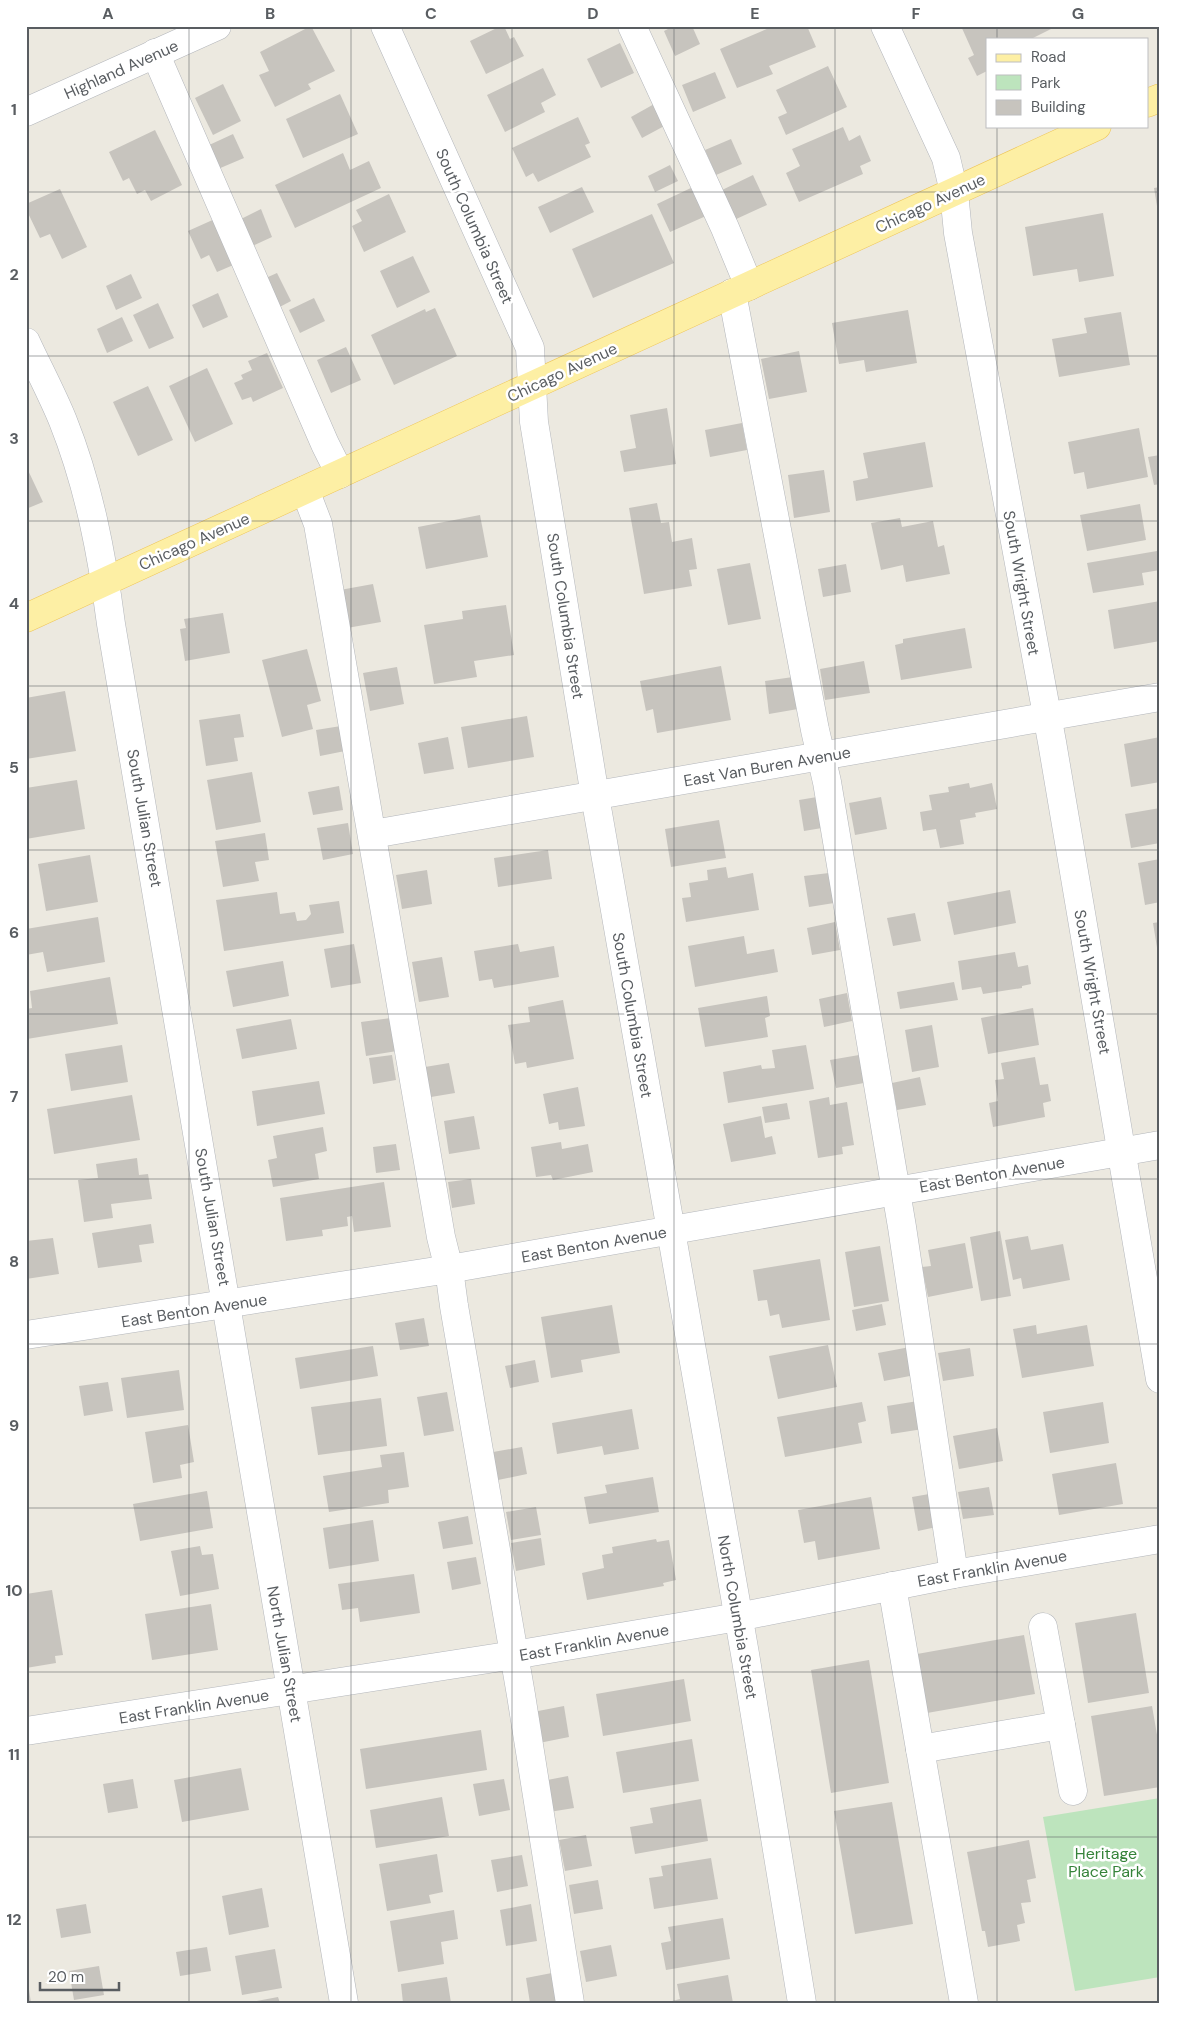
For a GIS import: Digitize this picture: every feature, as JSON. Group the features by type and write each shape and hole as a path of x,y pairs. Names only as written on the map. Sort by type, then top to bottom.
{"main road":[{"path":"1148,103 1160,98"},
{"name":"Chicago Avenue","path":"26,618 1093,128"}],"street":[{"name":"Highland Avenue","path":"26,112 217,26"},
{"name":"South Columbia Street","path":"385,26 530,348 534,422 595,796 670,1231"},
{"path":"632,26 725,228 741,290 895,1192 954,1574"},
{"name":"South Wright Street","path":"885,26 946,158 954,192 958,233 1047,717 1160,1379"},
{"path":"155,53 325,444 340,474"},
{"name":"South Julian Street","path":"26,342 63,421 96,529 227,1305"},
{"path":"305,490 318,524 373,834 514,1655 570,2003"},
{"name":"East Van Buren Avenue","path":"373,834 1160,697"},
{"name":"East Benton Avenue","path":"26,1335 449,1270 1160,1145"},
{"name":"North Columbia Street","path":"670,1231 738,1617 802,2003"},
{"name":"North Julian Street","path":"227,1305 344,2003"},
{"name":"East Franklin Avenue","path":"26,1731 514,1655 738,1617 954,1574 1160,1539"},
{"path":"892,1586 964,2003"},
{"path":"1043,1627 1073,1791"},
{"path":"920,1749 1061,1725"}],"green space":[{"name":"Heritage Place Park","path":"1160,1798 1160,1977 1075,1991 1043,1817"}],"building":[{"path":"311,26 335,71 308,84 311,89 275,107 259,75 269,71 260,52"},
{"path":"504,26 510,39 514,37 524,56 486,74 470,41"},
{"path":"674,26 692,26 700,44 675,56 664,31"},
{"path":"774,26 807,26 816,47 769,66 773,74 737,88 720,49"},
{"path":"961,26 1057,26 1033,38 986,38 986,72 977,76 968,58 974,55"},
{"path":"620,43 634,73 601,88 587,59"},
{"path":"828,66 847,107 786,135 778,117 787,113 776,90"},
{"path":"543,68 556,95 541,103 545,112 505,132 487,95"},
{"path":"715,72 726,98 693,112 682,85"},
{"path":"223,84 241,121 213,135 195,98"},
{"path":"340,94 358,134 303,158 286,119"},
{"path":"656,103 668,124 642,138 631,117"},
{"path":"578,117 590,143 585,145 591,157 538,182 533,173 526,177 512,148"},
{"path":"843,127 849,141 860,135 871,161 860,166 863,174 799,202 786,173 800,166 792,149"},
{"path":"155,130 182,185 151,201 145,190 137,194 129,178 123,181 109,152"},
{"path":"233,134 244,158 218,169 207,146"},
{"path":"731,139 742,164 716,175 705,150"},
{"path":"343,153 350,170 369,161 381,188 295,228 275,185"},
{"path":"670,165 678,181 655,192 648,176"},
{"path":"753,175 767,205 734,220 720,191"},
{"path":"582,187 594,212 550,233 538,207"},
{"path":"693,187 706,216 670,232 657,204"},
{"path":"1160,187 1160,218 1159,218 1154,188"},
{"path":"60,189 87,247 62,259 50,234 40,238 26,209 26,204"},
{"path":"389,194 406,232 364,252 352,226 362,221 356,210"},
{"path":"261,209 272,237 246,249 235,222"},
{"path":"1103,213 1114,276 1079,282 1077,269 1033,276 1025,227"},
{"path":"652,214 674,263 593,298 572,249"},
{"path":"217,218 238,263 217,272 209,255 201,259 188,231"},
{"path":"413,256 430,292 397,308 380,271"},
{"path":"277,273 291,301 274,310 259,281"},
{"path":"131,274 142,298 116,310 106,286"},
{"path":"218,293 228,317 203,328 192,305"},
{"path":"314,298 325,321 300,333 289,310"},
{"path":"158,303 174,338 149,349 133,315"},
{"path":"435,308 457,356 394,385 371,335 425,309 426,312"},
{"path":"908,310 917,363 866,372 864,360 839,364 832,323"},
{"path":"1121,312 1130,365 1059,377 1052,339 1087,333 1084,318"},
{"path":"122,317 133,341 107,353 97,329"},
{"path":"346,347 361,380 331,393 317,360"},
{"path":"799,351 807,392 769,399 761,359"},
{"path":"267,353 283,388 253,402 251,397 242,400 234,383 243,379 241,375 252,370 248,361"},
{"path":"207,368 233,424 195,442 169,386"},
{"path":"148,386 173,440 138,456 113,402"},
{"path":"667,408 676,464 624,472 620,451 636,448 630,415"},
{"path":"742,423 747,450 710,457 705,430"},
{"path":"1139,428 1148,477 1087,489 1084,472 1074,474 1068,442"},
{"path":"925,442 933,487 856,501 853,481 868,478 863,453"},
{"path":"1160,455 1160,484 1154,485 1148,457"},
{"path":"26,466 43,502 26,509"},
{"path":"824,470 830,512 794,518 788,475"},
{"path":"657,503 661,523 669,522 672,542 692,538 697,569 689,570 692,586 644,594 629,508"},
{"path":"1140,504 1146,540 1087,551 1080,515"},
{"path":"480,515 488,557 426,569 418,527"},
{"path":"900,518 902,527 933,521 938,547 944,545 950,574 906,582 903,565 881,570 871,523"},
{"path":"1157,551 1160,570 1142,573 1144,585 1093,593 1087,563"},
{"path":"750,563 761,619 728,625 717,569"},
{"path":"846,564 851,592 823,597 818,569"},
{"path":"373,584 381,622 347,628 340,590"},
{"path":"1160,601 1160,641 1114,649 1108,610"},
{"path":"506,605 514,655 474,661 477,677 434,684 424,625 463,619 462,611"},
{"path":"223,613 230,653 185,661 180,629 186,628 184,619"},
{"path":"965,628 972,668 901,680 895,645 903,643 903,639"},
{"path":"307,649 321,701 307,705 313,729 282,737 262,660"},
{"path":"864,661 870,693 825,700 820,669"},
{"path":"721,666 731,720 657,733 653,709 646,711 640,681"},
{"path":"397,667 404,704 370,711 363,673"},
{"path":"793,677 798,709 769,714 765,681"},
{"path":"65,691 76,751 26,759 26,698"},
{"path":"240,714 244,737 234,738 238,761 206,766 199,720"},
{"path":"527,716 534,757 468,768 461,727"},
{"path":"341,726 345,751 320,756 316,730"},
{"path":"448,737 454,769 424,774 418,743"},
{"path":"1160,737 1160,782 1131,787 1124,744"},
{"path":"252,772 261,822 216,830 207,780"},
{"path":"77,780 85,829 26,839 26,788"},
{"path":"969,783 970,788 992,783 997,809 975,813 976,817 960,820 964,844 940,848 936,829 923,831 920,812 932,810 929,795 949,792 948,787"},
{"path":"339,786 343,810 313,815 308,792"},
{"path":"817,797 822,828 804,831 799,800"},
{"path":"881,797 887,829 855,835 849,803"},
{"path":"1160,808 1160,843 1131,848 1125,814"},
{"path":"719,820 726,858 671,867 665,829"},
{"path":"348,823 353,854 323,860 317,828"},
{"path":"265,833 269,860 255,862 259,881 223,887 215,841"},
{"path":"548,850 552,879 498,887 494,858"},
{"path":"90,855 98,902 46,911 38,864"},
{"path":"1160,859 1160,902 1145,905 1138,863"},
{"path":"726,867 728,878 753,873 759,910 686,922 682,898 691,897 689,883 708,880 707,870"},
{"path":"427,870 432,904 402,909 396,875"},
{"path":"829,873 834,903 809,907 804,876"},
{"path":"1010,890 1016,923 954,935 947,902"},
{"path":"277,892 280,914 295,912 297,921 306,920 311,914 309,905 339,901 344,933 224,951 216,900"},
{"path":"915,913 921,941 893,946 887,918"},
{"path":"98,917 105,962 47,972 43,952 26,955 26,929"},
{"path":"835,922 840,950 812,955 807,928"},
{"path":"1160,922 1160,960 1159,960 1153,923"},
{"path":"744,936 747,954 774,949 778,972 695,987 688,946"},
{"path":"354,944 361,983 331,988 324,949"},
{"path":"518,944 520,952 554,946 559,977 494,988 492,979 479,981 474,951"},
{"path":"1015,952 1018,967 1028,965 1031,984 1022,986 1022,988 983,994 981,987 962,990 958,961"},
{"path":"442,957 449,997 419,1002 412,962"},
{"path":"283,961 289,996 233,1007 226,971"},
{"path":"110,977 118,1024 27,1039 26,1009 32,1008 30,991"},
{"path":"954,982 958,1000 900,1009 897,992"},
{"path":"847,993 852,1021 824,1027 819,999"},
{"path":"767,996 770,1016 765,1018 768,1037 705,1047 698,1008"},
{"path":"563,1000 574,1059 527,1068 526,1062 515,1064 508,1025 530,1022 528,1007"},
{"path":"1033,1008 1039,1045 988,1054 981,1018"},
{"path":"391,1018 397,1051 366,1056 361,1022"},
{"path":"291,1019 297,1049 242,1059 236,1029"},
{"path":"932,1025 939,1067 912,1072 905,1030"},
{"path":"122,1045 128,1082 71,1091 65,1054"},
{"path":"806,1045 814,1089 728,1103 723,1072 761,1065 762,1069 775,1068 772,1050"},
{"path":"392,1055 396,1080 373,1084 369,1058"},
{"path":"859,1055 864,1083 836,1088 830,1060"},
{"path":"1035,1057 1040,1085 1048,1084 1051,1101 1043,1103 1045,1117 993,1127 989,1103 998,1101 995,1080 1004,1079 1001,1063"},
{"path":"449,1063 455,1093 425,1098 419,1068"},
{"path":"920,1077 926,1105 897,1110 892,1083"},
{"path":"319,1081 325,1114 257,1126 252,1091"},
{"path":"578,1087 585,1126 559,1130 558,1122 549,1124 543,1094"},
{"path":"132,1095 140,1140 54,1154 47,1109"},
{"path":"829,1097 830,1105 847,1102 854,1145 842,1147 843,1154 818,1158 809,1101"},
{"path":"787,1103 790,1119 765,1123 762,1107"},
{"path":"474,1116 480,1149 449,1154 444,1121"},
{"path":"761,1116 765,1138 772,1136 776,1154 731,1162 723,1124"},
{"path":"323,1127 327,1151 315,1154 319,1179 273,1187 268,1160 277,1158 273,1136"},
{"path":"561,1142 562,1149 588,1144 593,1172 553,1180 551,1175 536,1177 531,1147"},
{"path":"396,1144 400,1170 376,1173 373,1147"},
{"path":"137,1158 139,1175 148,1174 152,1199 111,1204 113,1218 84,1222 78,1180 98,1178 96,1164"},
{"path":"471,1179 475,1204 452,1208 448,1182"},
{"path":"384,1182 391,1227 354,1232 352,1216 347,1217 348,1226 322,1230 323,1236 286,1241 280,1198"},
{"path":"151,1224 154,1243 139,1245 142,1262 98,1268 92,1233"},
{"path":"1000,1231 1011,1296 981,1301 970,1237"},
{"path":"1028,1236 1031,1250 1063,1244 1070,1280 1023,1289 1021,1278 1013,1280 1005,1240"},
{"path":"53,1238 59,1274 26,1279 26,1241"},
{"path":"965,1243 973,1288 928,1297 922,1267 931,1266 928,1250"},
{"path":"880,1246 889,1301 854,1307 845,1252"},
{"path":"820,1259 830,1320 782,1328 779,1314 770,1316 767,1300 758,1301 753,1270"},
{"path":"882,1304 886,1325 856,1331 852,1310"},
{"path":"612,1305 620,1353 581,1360 583,1372 551,1378 541,1317"},
{"path":"424,1318 429,1346 400,1350 395,1323"},
{"path":"1036,1325 1037,1334 1087,1325 1094,1366 1022,1378 1013,1329"},
{"path":"828,1345 837,1387 778,1399 769,1356"},
{"path":"373,1346 378,1376 300,1389 295,1358"},
{"path":"910,1347 915,1375 884,1381 878,1353"},
{"path":"970,1348 974,1376 943,1381 938,1353"},
{"path":"535,1360 539,1382 510,1388 505,1366"},
{"path":"179,1370 184,1410 127,1418 121,1378"},
{"path":"108,1382 113,1411 84,1416 79,1386"},
{"path":"447,1392 454,1431 424,1436 417,1397"},
{"path":"381,1398 387,1446 318,1455 311,1407"},
{"path":"918,1401 923,1429 891,1434 887,1406"},
{"path":"862,1402 866,1421 858,1423 862,1443 785,1457 777,1417"},
{"path":"1103,1402 1109,1443 1050,1453 1043,1412"},
{"path":"632,1409 639,1449 604,1455 602,1446 557,1454 552,1423"},
{"path":"188,1425 194,1462 180,1465 182,1478 153,1483 145,1432"},
{"path":"997,1428 1003,1461 959,1469 953,1436"},
{"path":"522,1447 527,1474 498,1480 493,1452"},
{"path":"404,1452 409,1487 388,1490 389,1503 329,1512 323,1476 382,1467 380,1455"},
{"path":"1116,1463 1123,1504 1059,1515 1052,1474"},
{"path":"653,1477 659,1512 589,1524 584,1497 607,1493 605,1485"},
{"path":"989,1487 994,1515 963,1519 958,1492"},
{"path":"207,1491 213,1528 140,1541 133,1504"},
{"path":"935,1493 941,1526 918,1531 912,1497"},
{"path":"871,1497 880,1549 818,1560 815,1541 804,1543 798,1510"},
{"path":"536,1507 541,1535 511,1540 506,1512"},
{"path":"468,1516 473,1544 443,1549 438,1522"},
{"path":"373,1520 379,1561 329,1569 323,1528"},
{"path":"541,1538 545,1565 516,1571 511,1543"},
{"path":"656,1539 657,1542 669,1540 676,1580 663,1583 664,1586 587,1600 582,1573 604,1568 602,1555 613,1553 612,1547"},
{"path":"200,1546 202,1555 213,1554 219,1589 180,1596 171,1551"},
{"path":"476,1557 481,1584 452,1590 447,1562"},
{"path":"414,1574 420,1613 360,1622 358,1608 342,1610 338,1584"},
{"path":"52,1590 63,1655 55,1656 56,1663 26,1668 26,1594"},
{"path":"211,1604 218,1650 152,1660 145,1614"},
{"path":"1136,1613 1149,1693 1088,1703 1075,1623"},
{"path":"1024,1635 1035,1694 927,1713 917,1654"},
{"path":"869,1660 889,1783 831,1793 811,1670"},
{"path":"684,1679 691,1721 603,1736 596,1694"},
{"path":"564,1706 569,1737 539,1743 533,1712"},
{"path":"1152,1706 1160,1752 1160,1787 1104,1796 1091,1716"},
{"path":"481,1730 487,1770 366,1789 360,1749"},
{"path":"692,1739 699,1781 623,1793 616,1752"},
{"path":"241,1768 249,1810 182,1822 174,1780"},
{"path":"568,1776 574,1808 543,1813 537,1782"},
{"path":"133,1779 138,1808 108,1813 103,1784"},
{"path":"504,1779 510,1810 479,1816 473,1784"},
{"path":"442,1797 449,1836 376,1848 370,1810"},
{"path":"701,1799 708,1841 635,1854 630,1827 653,1823 650,1808"},
{"path":"892,1802 913,1924 855,1934 834,1811"},
{"path":"586,1835 592,1866 565,1871 559,1840"},
{"path":"1029,1840 1036,1878 1027,1880 1031,1902 1021,1903 1025,1923 1017,1925 1020,1941 988,1947 985,1931 982,1931 967,1852"},
{"path":"437,1854 443,1892 429,1895 431,1903 387,1911 379,1864"},
{"path":"522,1855 528,1886 497,1892 491,1860"},
{"path":"711,1858 718,1899 654,1909 649,1878 663,1876 661,1866"},
{"path":"598,1880 603,1909 574,1914 569,1885"},
{"path":"262,1888 269,1927 229,1935 222,1896"},
{"path":"86,1904 91,1933 61,1938 56,1909"},
{"path":"531,1904 537,1941 506,1946 500,1910"},
{"path":"454,1910 458,1939 441,1942 444,1964 398,1972 390,1921"},
{"path":"723,1918 730,1959 666,1970 661,1943 671,1941 668,1927"},
{"path":"611,1945 617,1976 586,1982 580,1951"},
{"path":"207,1947 211,1971 180,1976 176,1952"},
{"path":"275,1949 282,1988 242,1995 235,1956"},
{"path":"99,1966 104,1995 74,2000 69,1971"},
{"path":"557,1972 562,2003 530,2003 526,1978"},
{"path":"728,1975 733,2003 664,2003 680,1999 677,1984"},
{"path":"27,1976 31,2003 26,2003"},
{"path":"447,1977 451,2003 403,2003 401,1984"},
{"path":"278,1997 280,2003 252,2003 252,2002"}]}
